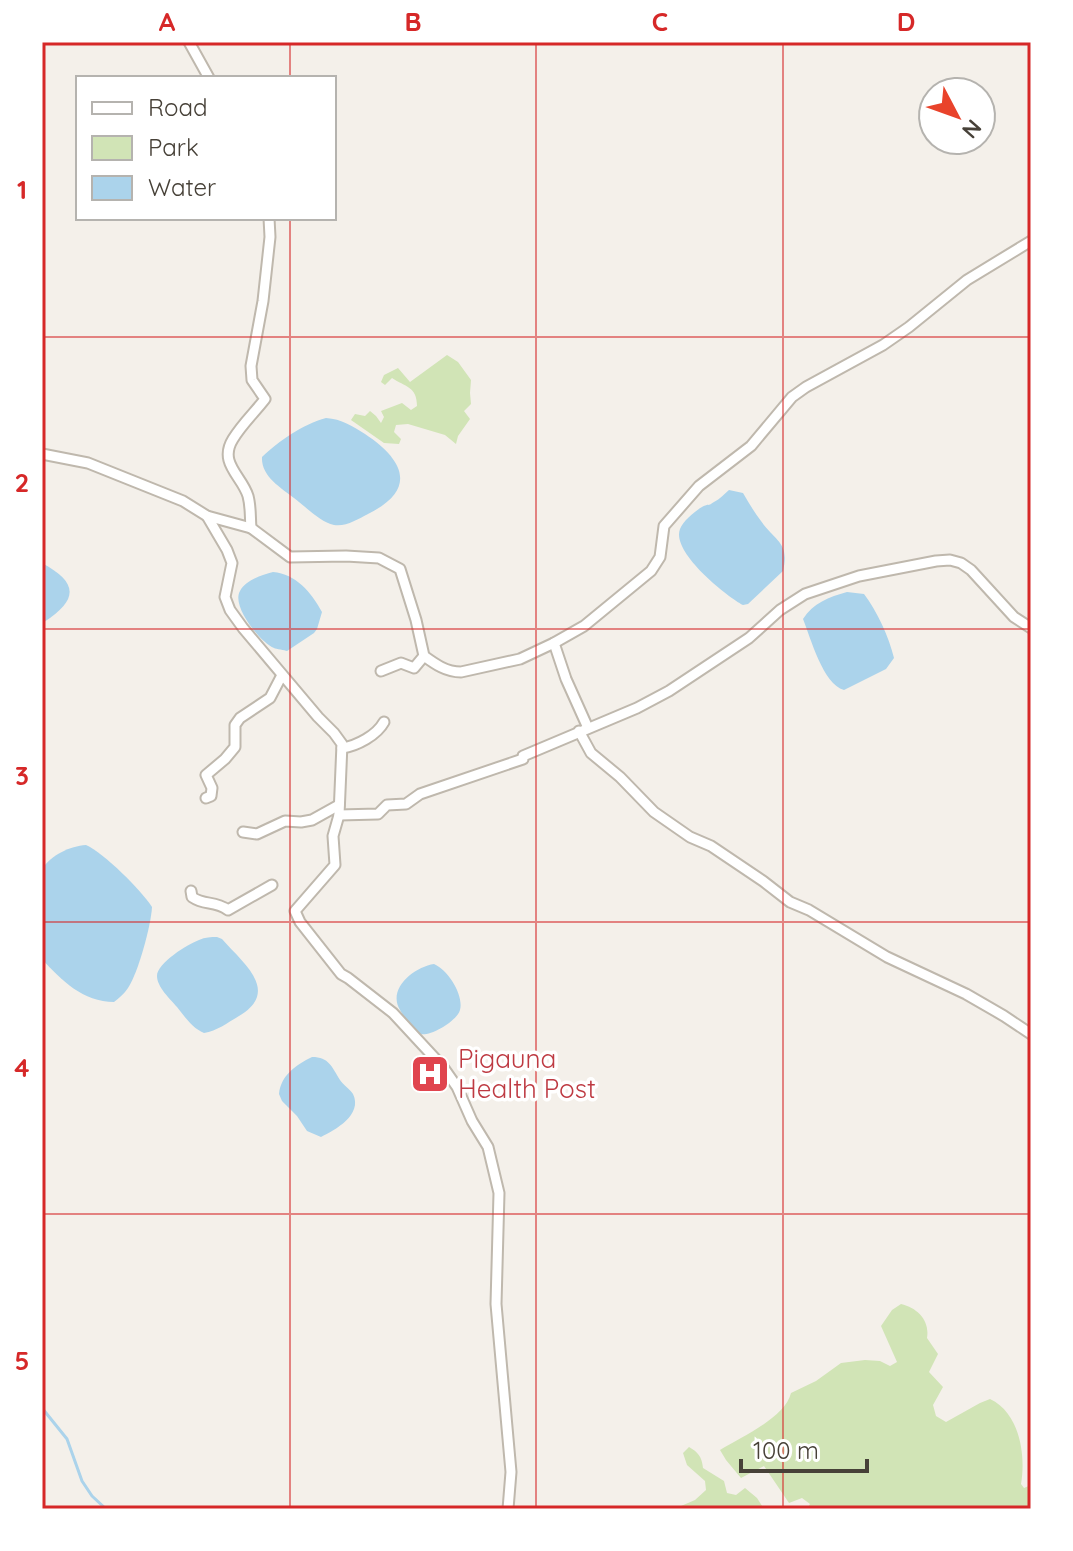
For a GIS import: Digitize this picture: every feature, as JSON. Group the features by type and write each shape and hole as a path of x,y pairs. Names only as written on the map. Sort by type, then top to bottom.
{"street":[{"path":"189,42 208,76"},
{"path":"251,528 248,496 232,471 229,458 231,441 265,399 252,380 251,366 265,288 269,220"},
{"path":"42,454 88,463 183,501 207,516 251,528 290,557 379,558 400,569 424,656 438,666 461,672 520,659 584,626 651,571 660,557 664,526 699,486 751,446 792,397 883,345 967,280 1031,241"},
{"path":"207,516 232,563 225,597 230,610 342,744 339,810 333,836 335,865 295,911 300,922 341,974 393,1013 443,1067 488,1147 499,1193 496,1304 511,1472 508,1509"},
{"path":"243,832 257,834 285,821 312,820 339,810 378,814 387,805 406,804 420,794 523,759 523,756 637,708 669,691 749,638 780,610 805,594 859,576 936,561 961,563 1014,617 1031,628"},
{"path":"554,643 591,753 654,812 690,837 711,846 790,902 809,910 887,957 966,994 1031,1034"},
{"path":"381,671 401,663 414,668 424,656"},
{"path":"206,798 211,796 212,788 206,775 235,747 235,725 240,718 270,698 282,675"},
{"path":"342,748 354,747 381,728 384,722"},
{"path":"191,891 192,897 199,902 219,903 228,910 272,885"}],"green space":[{"path":"447,355 458,362 471,380 471,404 464,411 470,419 456,444 445,435 408,424 396,425 394,432 401,439 399,444 384,443 351,420 355,414 365,416 370,411 381,423 384,417 381,411 402,403 411,410 417,406 413,391 392,378 385,385 381,382 384,375 398,368 410,382"},
{"path":"901,1304 922,1316 927,1326 927,1338 938,1354 929,1372 943,1387 933,1405 936,1416 946,1422 990,1399 1008,1414 1019,1436 1021,1484 1024,1488 1031,1485 1031,1509 807,1509 810,1504 802,1498 789,1503 764,1466 741,1478 726,1460 720,1450 771,1419 791,1393 816,1381 841,1363 865,1360 880,1361 890,1366 897,1362 881,1326 892,1310"},
{"path":"689,1447 699,1455 703,1468 724,1481 727,1493 736,1495 745,1488 764,1509 674,1509 695,1500 706,1490 705,1481 687,1465 683,1453"}],"water":[{"path":"326,418 347,423 365,434 389,454 400,474 394,495 384,504 343,525 334,525 313,514 272,480 263,464 262,457 284,439"},
{"path":"729,490 743,493 758,518 780,543 785,561 783,571 748,604 743,605 725,593 691,561 679,538 680,529 690,516"},
{"path":"42,563 63,578 70,592 63,606 44,622 42,622"},
{"path":"273,572 289,576 302,585 322,612 314,633 287,651 274,648 262,639 248,623 238,598 246,584"},
{"path":"847,592 864,594 882,624 894,658 886,669 844,690 824,670 803,619 822,601"},
{"path":"86,845 122,873 152,907 136,972 126,990 114,1002 83,994 65,982 42,959 42,869 61,852"},
{"path":"217,937 248,967 258,987 257,997 239,1016 218,1029 204,1033 192,1025 168,997 157,976 162,965 181,950 201,939"},
{"path":"434,964 454,984 460,997 460,1010 443,1027 420,1034 413,1030 400,1010 397,994 411,974"},
{"path":"312,1057 329,1064 353,1094 355,1102 346,1121 321,1137 307,1131 279,1094 290,1071"}],"waterway":[{"path":"42,1408 67,1439 82,1481 106,1509"}],"place":[{"name":"Pigauna Health Post","path":"430,1074"}]}
